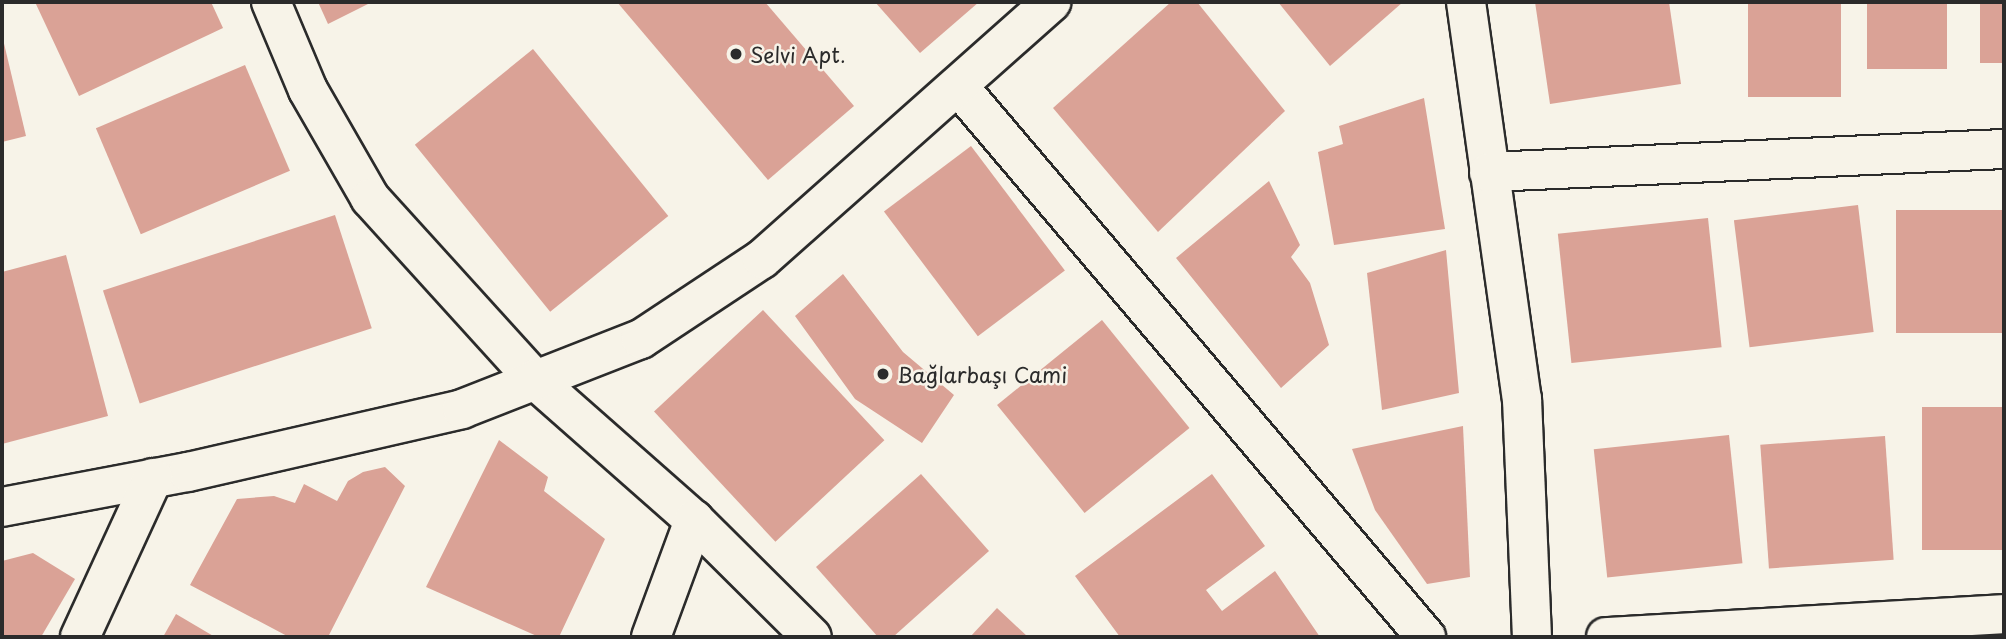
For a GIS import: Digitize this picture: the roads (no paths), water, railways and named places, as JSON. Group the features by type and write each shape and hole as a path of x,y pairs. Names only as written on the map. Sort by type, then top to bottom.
{"street":[{"path":"271,2 307,90 370,198 534,379 694,520 812,637"},
{"path":"2,507 153,478 462,408 641,339 762,259 959,87 1051,2"},
{"path":"1466,2 1522,399 1532,637"},
{"path":"959,87 1426,637"},
{"path":"1489,172 2004,149"},
{"path":"80,637 153,478"},
{"path":"651,637 694,520"},
{"path":"1606,637 2004,614"}],"place":[{"name":"Selvi Apt.","path":"736,54"},
{"name":"Bağlarbaşı Cami","path":"883,374"}]}
